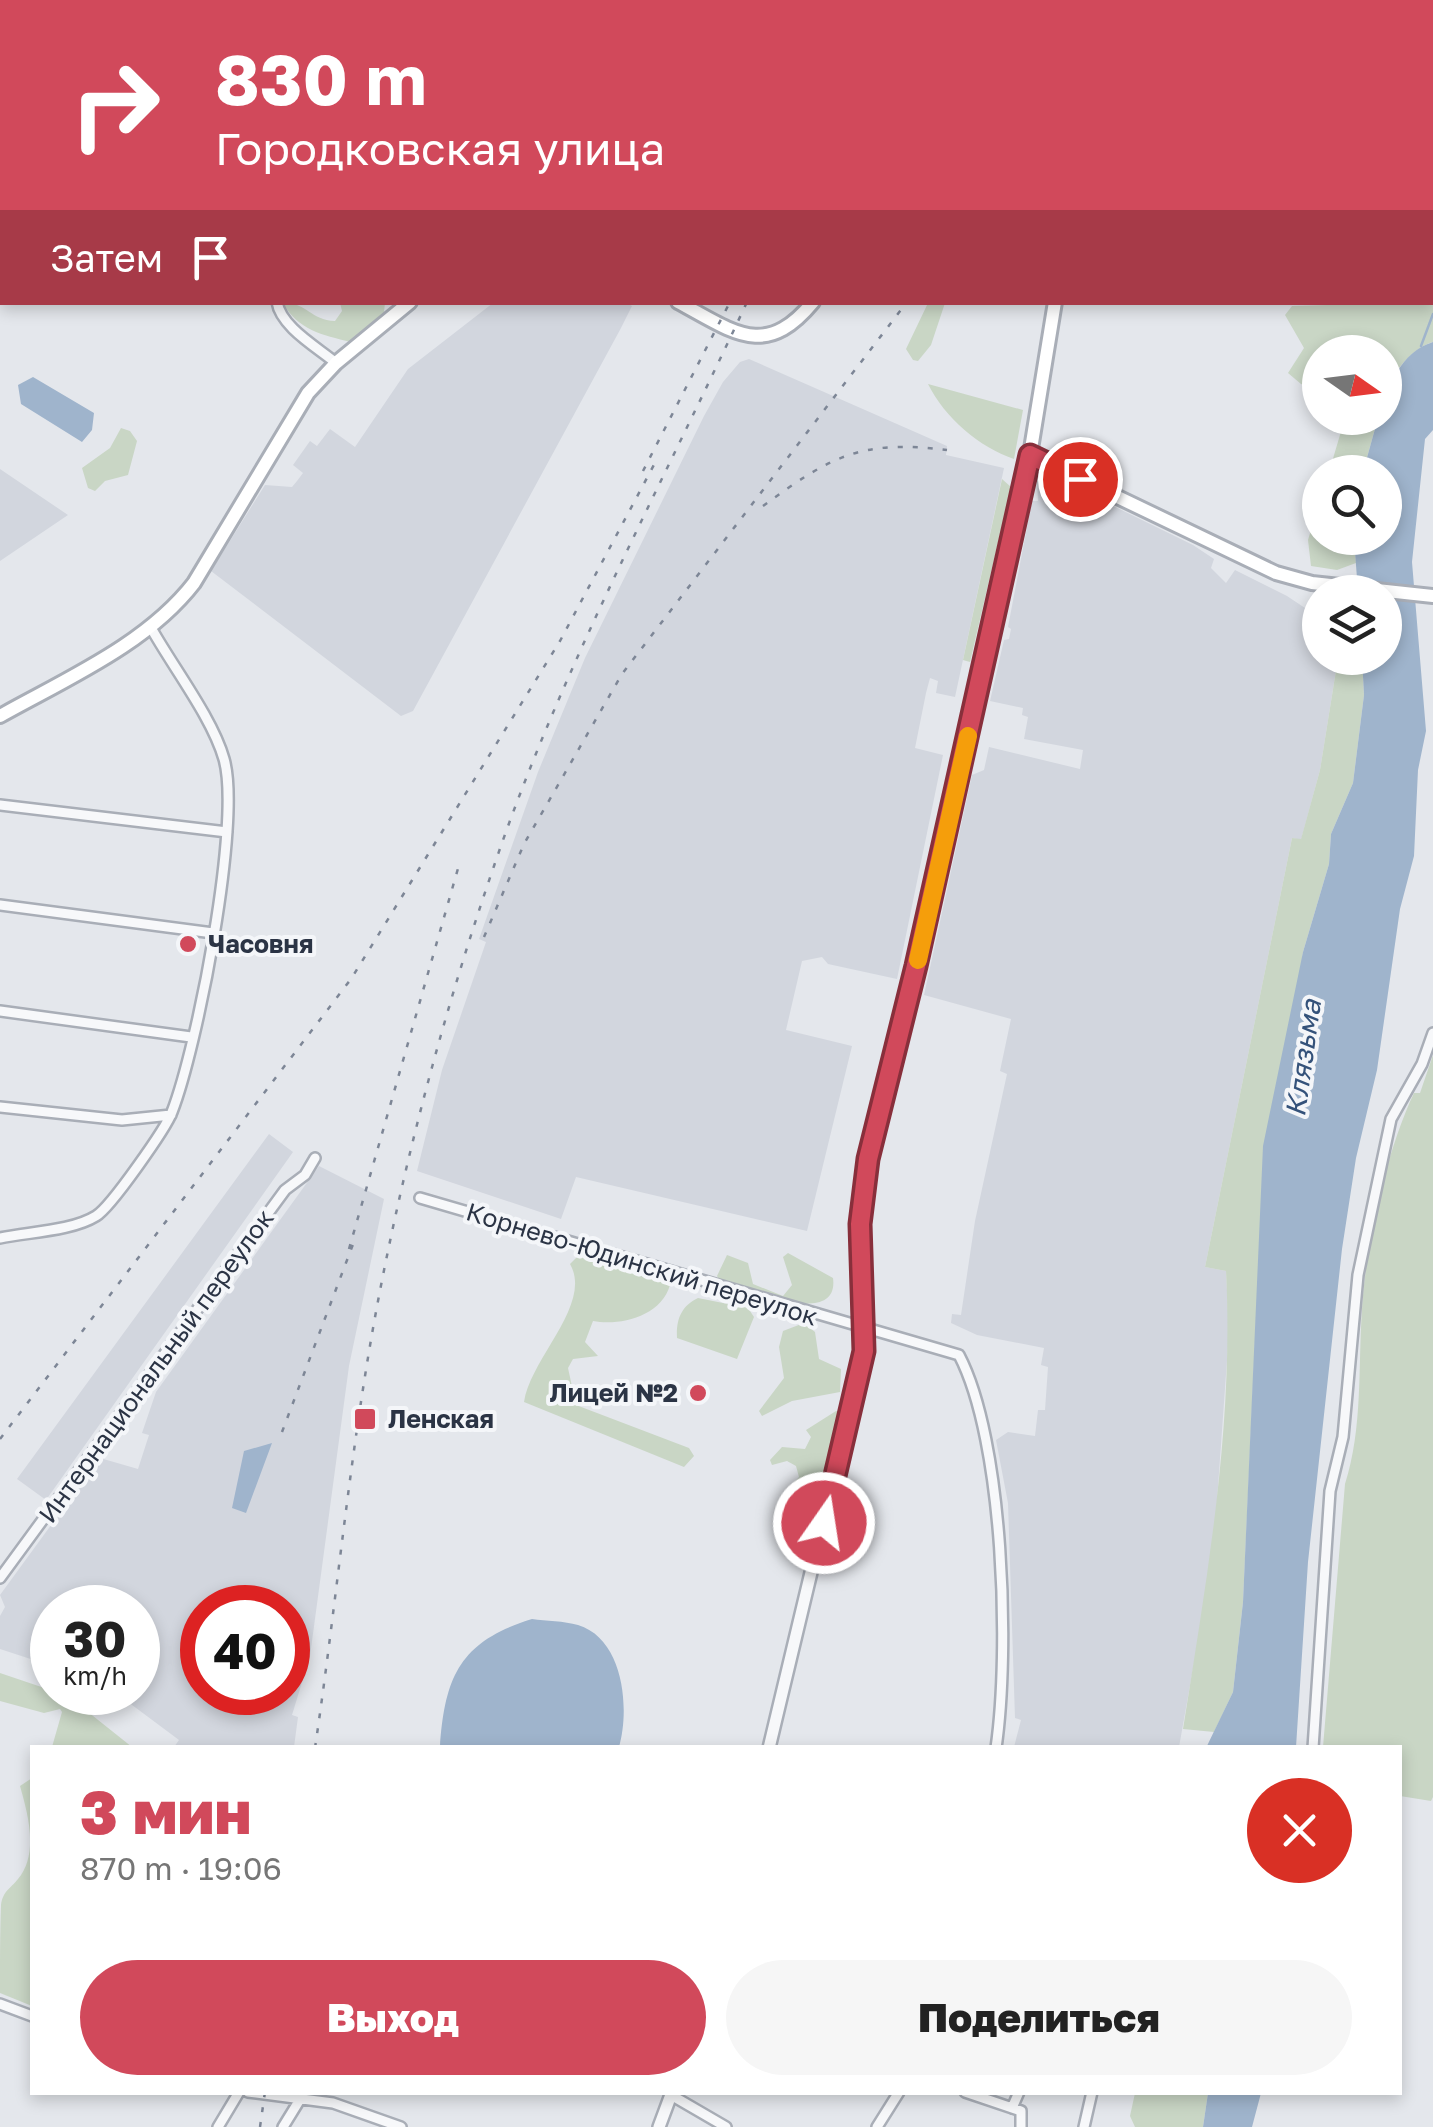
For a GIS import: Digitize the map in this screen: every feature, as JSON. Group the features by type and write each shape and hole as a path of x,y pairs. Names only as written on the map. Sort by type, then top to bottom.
{"main road":[{"path":"0,716 150,626 194,583 308,394 336,363 406,305"},
{"path":"684,305 743,335 759,338 788,329 810,305"},
{"path":"1054,305 1030,455 1276,572 1332,586 1433,596"}],"street":[{"path":"277,305 278,312 292,326 336,363"},
{"path":"770,1745 864,1351 860,1224 868,1159 916,966 1030,455"},
{"path":"0,1238 95,1217 110,1204 172,1114 191,1037 213,933 228,832 224,759 150,626"},
{"path":"0,805 228,832"},
{"path":"0,905 213,933"},
{"path":"0,1010 191,1037"},
{"path":"1312,1745 1330,1492 1344,1438 1358,1275 1391,1119 1422,1064 1433,1033"},
{"path":"0,1107 122,1120 172,1114"},
{"name":"Интернациональный переулок","path":"0,1578 285,1190 315,1158"},
{"name":"Корнево-Юдинский переулок","path":"420,1198 959,1355 976,1403 996,1504 1002,1603 996,1745"},
{"path":"0,2004 30,2015"},
{"path":"218,2127 237,2095"},
{"path":"265,2095 334,2103 401,2127"},
{"path":"659,2127 671,2095"},
{"path":"673,2095 726,2127"},
{"path":"877,2127 897,2095"},
{"path":"974,2095 1021,2111 1021,2127"},
{"path":"1012,2108 1018,2095"},
{"path":"1084,2127 1091,2095"},
{"path":"282,2127 299,2101"}],"shaded area":[{"path":"490,305 632,306 413,711 401,716 211,571 265,485 292,487 303,473 293,465 310,441 317,446 330,429 355,447 408,369"},
{"path":"749,359 947,446 946,455 1004,468 955,697 936,693 938,681 930,678 926,693 915,748 943,755 897,979 828,964 822,957 802,961 786,1030 852,1046 807,1231 576,1177 561,1219 417,1171 442,1070 486,942 479,939 538,772 585,658 704,416 723,382 740,362"},
{"path":"0,469 68,515 0,561"},
{"path":"1044,472 1193,545 1214,559 1211,568 1226,583 1235,570 1287,596 1302,606 1302,675 1335,675 1320,770 1301,840 1292,838 1205,1267 1226,1271 1229,1332 1213,1557 1179,1745 1015,1745 1021,1720 1015,1718 1008,1503 996,1440 1008,1432 1035,1436 1038,1410 1045,1410 1048,1367 1041,1365 1044,1348 977,1335 951,1323 952,1314 961,1315 975,1221 1007,1074 1000,1071 1011,1019 924,995 972,775 984,770 989,747 1080,769 1083,750 1024,739 1028,717 1022,715 1023,708 990,701 1004,640 1009,639 1032,501 1038,501 1037,481 1042,482"},
{"path":"269,1134 293,1152 46,1500 17,1479"},
{"path":"319,1166 384,1199 349,1366 310,1656 310,1585 180,1585 180,1715 292,1715 298,1717 294,1745 175,1745 179,1740 145,1715 160,1715 160,1585 30,1585 30,1659 0,1649 0,1616 5,1607 0,1595 100,1458 138,1469 149,1435 142,1433 156,1392"}],"green space":[{"path":"284,305 298,305 320,318 335,321 342,311 340,305 385,305 384,312 351,342 321,334"},
{"path":"927,305 944,305 931,345 918,361 906,349"},
{"path":"1433,305 1433,342 1402,364 1402,335 1302,335 1302,345 1285,315 1292,306"},
{"path":"1302,351 1302,384 1288,373"},
{"path":"928,384 1023,410 1014,459 964,430"},
{"path":"121,428 130,431 137,441 128,475 105,481 95,491 88,488 82,468 110,448"},
{"path":"1340,435 1373,435 1368,455 1334,455"},
{"path":"1002,479 1011,487 970,662 963,660"},
{"path":"1310,555 1355,555 1356,563 1337,570 1311,566"},
{"path":"1335,675 1363,675 1353,783 1331,834 1329,864 1303,952 1256,1320 1243,1602 1233,1692 1214,1732 1183,1729 1217,1501 1226,1387 1226,1271 1205,1267 1292,838 1301,839 1320,770"},
{"path":"1433,1055 1431,1801 1402,1796 1402,1745 1323,1745 1345,1484 1357,1419 1368,1256 1395,1142 1414,1093 1420,1093"},
{"path":"788,1253 833,1278 831,1293 822,1301 788,1302 720,1281 717,1276 727,1255 748,1263 753,1284 783,1296 792,1285 783,1257"},
{"path":"578,1256 670,1285 649,1312 615,1322 593,1321 585,1342 598,1356 573,1359 568,1368 576,1405 689,1448 694,1456 684,1467 524,1402 537,1367 574,1296 570,1264"},
{"path":"698,1298 748,1308 754,1317 737,1359 677,1338 681,1314"},
{"path":"804,1323 815,1332 819,1359 841,1369 840,1392 792,1401 762,1416 759,1411 784,1378 779,1347 783,1331"},
{"path":"836,1411 841,1412 841,1419 824,1492 818,1498 788,1489 799,1477 796,1466 787,1461 772,1465 770,1460 782,1447 805,1449 811,1437 806,1430"},
{"path":"0,1673 30,1683 30,1709 0,1701"},
{"path":"61,1715 92,1715 129,1745 53,1745"},
{"path":"30,1779 30,1834 26,1809 20,1786"},
{"path":"30,1846 30,2005 0,1993 1,1905 28,1858"},
{"path":"1135,2095 1208,2095 1203,2127 1135,2127 1130,2116"}],"water":[{"name":"Клязьма","path":"1433,342 1433,430 1425,439 1412,562 1426,731 1418,770 1414,856 1400,909 1377,1070 1356,1158 1342,1249 1308,1562 1296,1745 1207,1745 1233,1692 1243,1602 1263,1146 1303,952 1329,864 1331,834 1353,783 1363,675 1402,675 1402,575 1357,575 1355,555 1402,555 1402,455 1368,455 1373,435 1402,435 1402,365"},
{"path":"33,377 94,413 92,430 82,442 21,404 18,385"},
{"path":"272,1443 246,1513 232,1508 244,1451"},
{"path":"532,1619 561,1622 578,1625 605,1645 614,1660 623,1695 619,1745 440,1745 446,1700 461,1664 488,1638"},
{"path":"1208,2095 1260,2095 1252,2127 1203,2127"}],"waterway":[{"path":"1421,346 1433,314"}],"railway":[{"path":"643,471 728,305"},
{"path":"315,1745 378,1301 414,1136 459,973 520,793 549,722 746,305"},
{"path":"484,937 524,844 622,674 905,305"},
{"path":"763,506 808,475 848,456 891,447 947,450"},
{"path":"0,1439 351,979 560,641 656,461"},
{"path":"349,1249 459,865"},
{"path":"282,1432 355,1239"},
{"path":"260,2127 265,2095"}],"slow traffic":[{"path":"918,960 968,736"}],"place":[{"name":"Часовня","path":"188,944"},
{"name":"Лицей №2","path":"698,1393"},
{"name":"Ленская","path":"365,1419"}],"route":[{"path":"824,1523 864,1351 860,1224 868,1159 916,966 1030,455 1080,479"}]}
